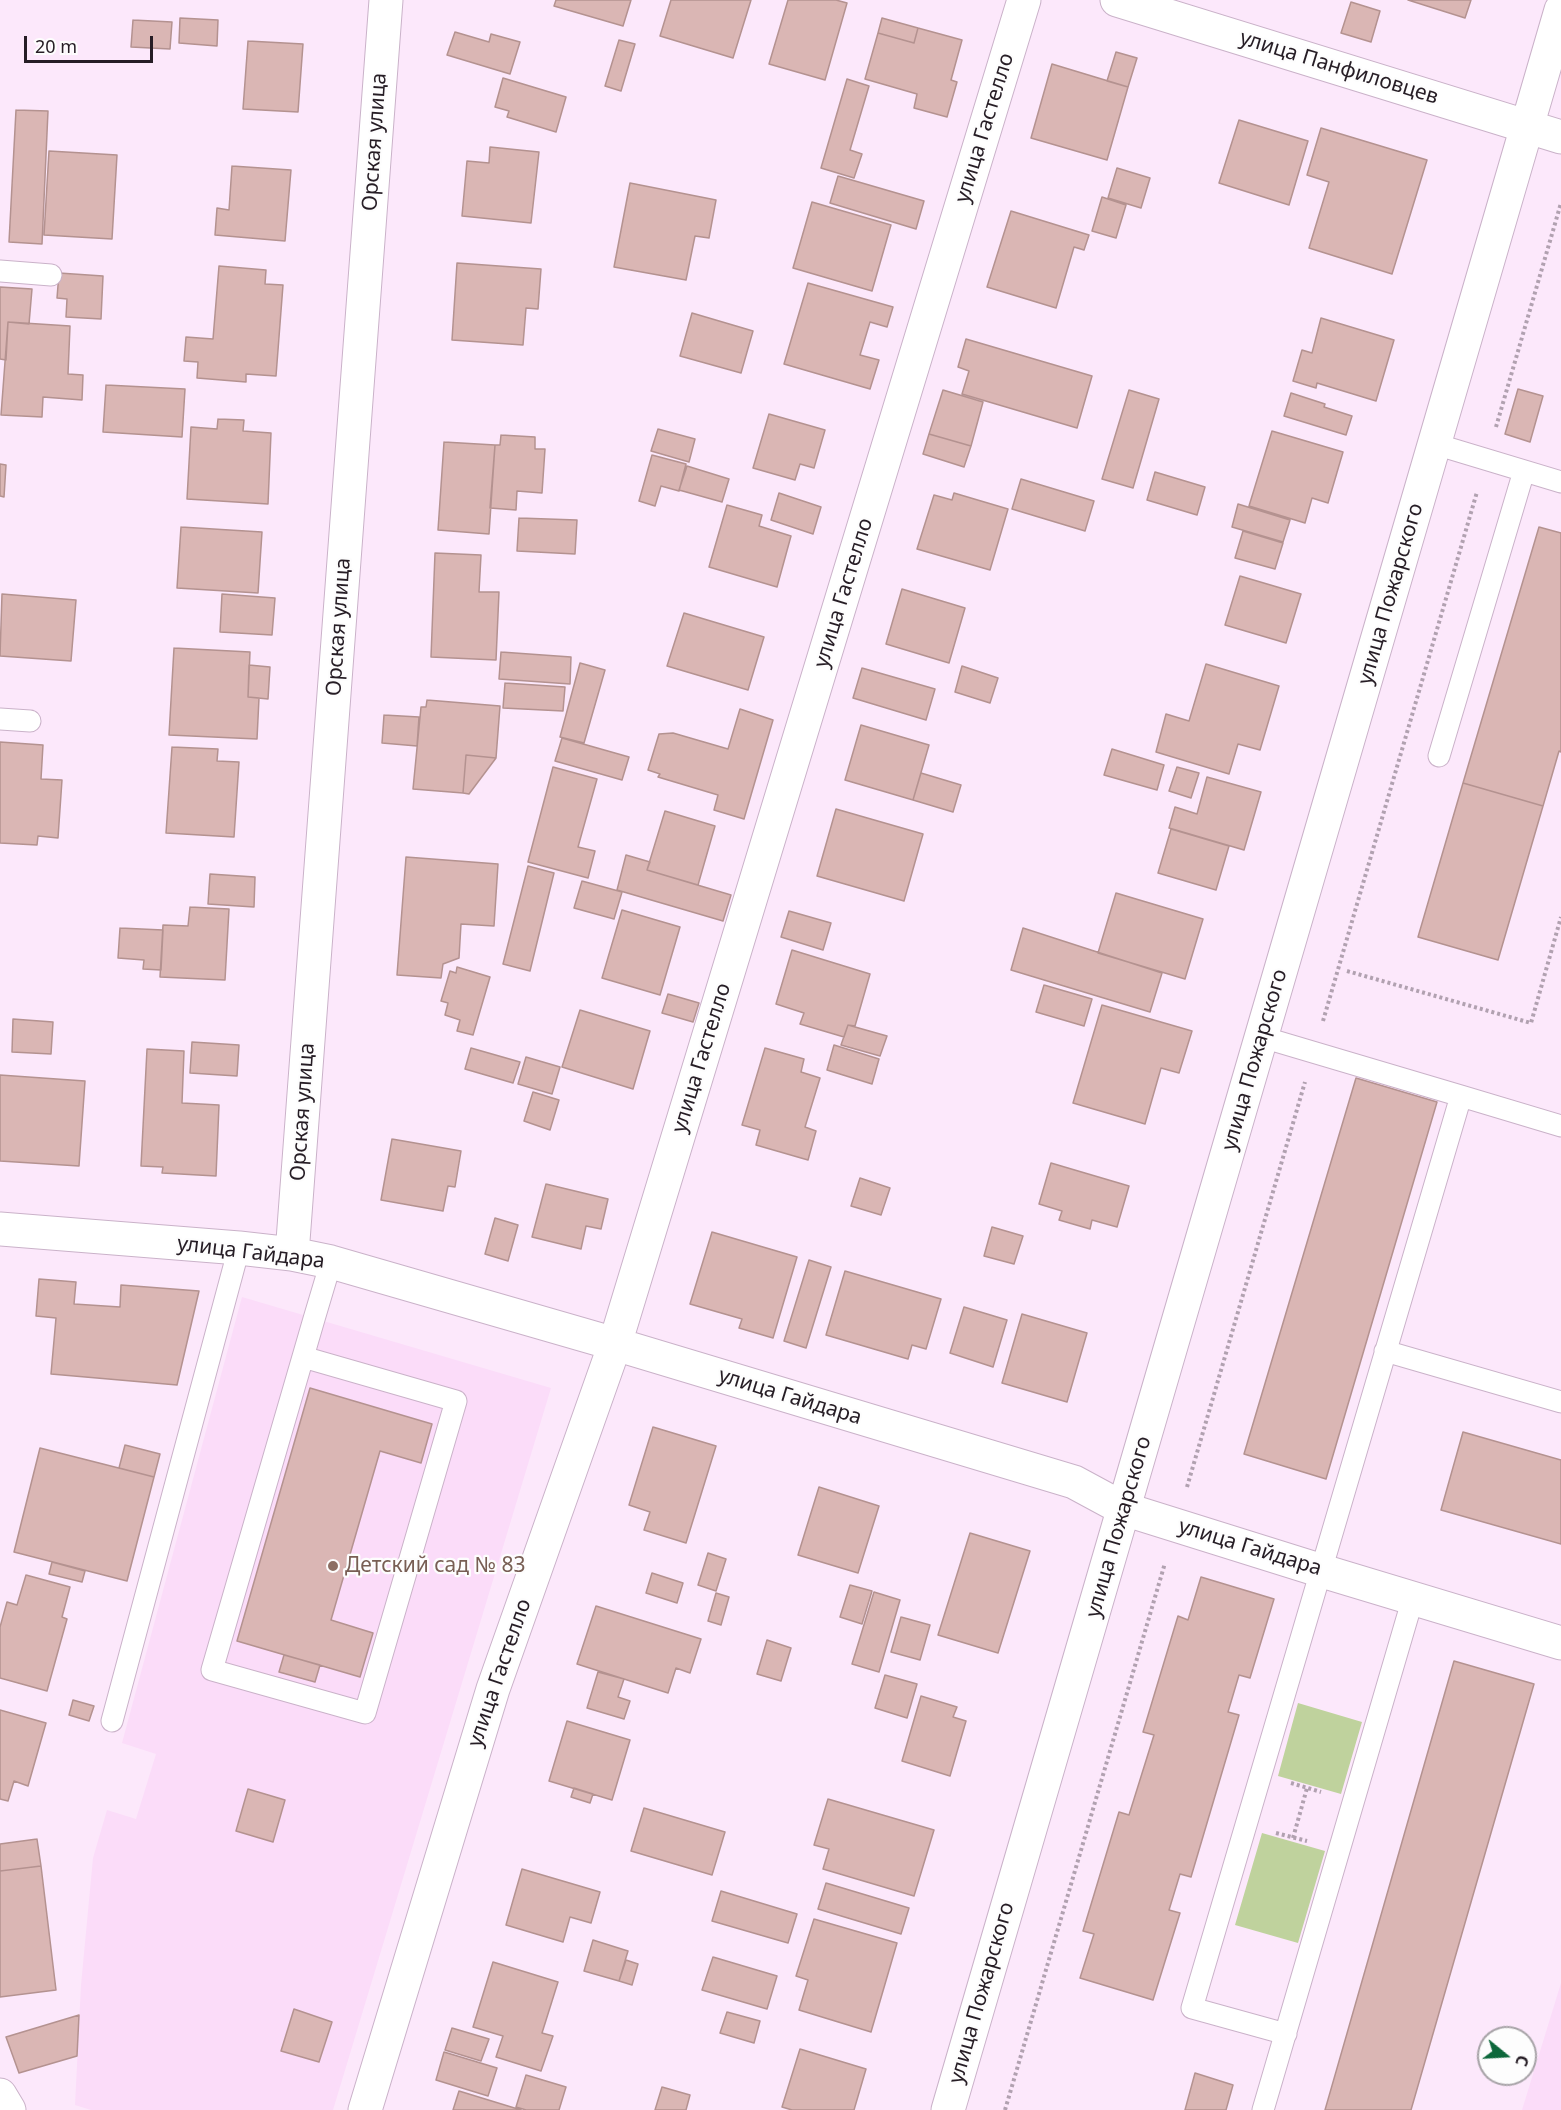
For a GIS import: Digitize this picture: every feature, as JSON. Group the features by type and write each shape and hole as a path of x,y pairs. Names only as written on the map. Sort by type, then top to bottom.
{"street":[{"name":"Орская улица","path":"292,1254 386,0"},
{"name":"улица Гастелло","path":"365,2110 493,1689 615,1344 1024,0"},
{"name":"улица Панфиловцев","path":"1117,0 1561,137"},
{"name":"улица Пожарского","path":"948,2110 1561,10"},
{"name":"улица Гайдара","path":"0,1229 239,1248 292,1254 331,1262 615,1344 1074,1482 1124,1509 1561,1643"},
{"path":"0,2095 9,2110"}],"lane":[{"path":"0,271 51,275"},
{"path":"1435,444 1561,482"},
{"path":"1439,756 1524,471"},
{"path":"0,719 30,722"},
{"path":"1262,1037 1561,1126"},
{"path":"1286,2034 1192,2008 1461,1096"},
{"path":"112,1721 239,1248"},
{"path":"303,1357 456,1401 365,1713 212,1670 303,1357 331,1262"},
{"path":"1385,1351 1561,1402"},
{"path":"1263,2110 1413,1598"}],"path":[{"path":"1005,2110 1561,203"},
{"path":"1347,971 1531,1023 1561,917"},
{"path":"1260,1774 1354,1801"},
{"path":"1293,1838 1307,1788"},
{"path":"1245,1824 1339,1851"}],"shaded area":[{"name":"Детский сад № 83","path":"242,1297 551,1388 333,2110 91,2110 75,2105 81,1985 93,1858 107,1810 136,1819 156,1754 122,1743"},
{"path":"1561,1983 1561,2110 1522,2110 1529,2086 1537,2086 1537,2061"}],"green space":[{"path":"1298,1703 1362,1722 1341,1794 1278,1776"},
{"path":"1262,1833 1325,1851 1298,1943 1235,1925"}],"building":[{"path":"556,0 631,0 623,26 554,6"},
{"path":"671,0 751,0 733,58 660,36"},
{"path":"788,0 836,0 847,3 825,80 769,64"},
{"path":"1408,0 1471,0 1465,18"},
{"path":"1351,2 1380,11 1371,42 1341,33"},
{"path":"180,18 218,20 217,46 179,43"},
{"path":"882,18 918,28 914,43 878,33"},
{"path":"133,20 172,22 170,49 131,47"},
{"path":"918,28 962,40 951,80 957,82 947,117 914,108 917,94 865,79 878,33 914,43"},
{"path":"455,32 489,42 491,34 520,42 510,74 447,55"},
{"path":"619,40 635,44 621,91 605,86"},
{"path":"248,41 303,44 298,112 243,109"},
{"path":"1116,52 1137,58 1128,87 1107,81"},
{"path":"1052,64 1128,87 1107,160 1031,138"},
{"path":"503,78 566,97 556,132 507,117 509,111 495,107"},
{"path":"847,79 869,86 850,150 862,154 854,178 821,168"},
{"path":"16,110 48,111 42,244 9,242"},
{"path":"1239,120 1308,141 1289,205 1219,183"},
{"path":"1321,128 1427,160 1392,274 1309,248 1329,182 1307,175"},
{"path":"490,147 539,152 531,223 462,216 467,161 489,163"},
{"path":"49,151 117,155 112,239 44,235"},
{"path":"232,166 291,170 285,241 215,235 217,208 229,210"},
{"path":"1117,168 1150,178 1141,208 1108,198"},
{"path":"838,176 924,201 916,229 830,203"},
{"path":"630,183 716,200 709,238 695,236 686,280 614,267"},
{"path":"1102,197 1126,205 1116,238 1092,231"},
{"path":"812,202 891,225 872,291 793,268"},
{"path":"1011,211 1089,235 1084,250 1074,247 1056,308 987,287"},
{"path":"457,263 541,269 538,309 526,308 523,345 452,340"},
{"path":"219,266 266,270 265,284 283,285 276,376 246,374 246,382 197,378 198,362 184,361 186,337 213,339"},
{"path":"59,273 103,276 101,319 66,317 67,299 57,298"},
{"path":"808,283 893,307 887,327 870,322 860,355 879,360 870,389 784,364"},
{"path":"0,287 32,289 29,324 8,322 6,360 0,359"},
{"path":"692,313 753,331 741,373 680,356"},
{"path":"1321,318 1394,340 1376,401 1317,383 1316,388 1293,381 1302,350 1312,353"},
{"path":"8,322 70,326 68,374 83,375 82,400 43,397 42,417 1,415"},
{"path":"966,339 1092,376 1077,428 962,394 969,371 958,367"},
{"path":"106,385 185,389 182,437 103,432"},
{"path":"1518,389 1543,396 1530,442 1505,434"},
{"path":"943,390 983,402 971,446 929,434"},
{"path":"1129,390 1159,399 1133,488 1102,479"},
{"path":"1291,393 1352,416 1346,435 1284,416"},
{"path":"769,414 825,430 814,468 800,464 795,480 753,468"},
{"path":"218,419 244,420 243,431 271,433 268,504 187,499 191,427 217,429"},
{"path":"658,429 695,439 689,462 651,451"},
{"path":"1272,431 1343,452 1328,503 1312,498 1305,523 1249,506"},
{"path":"929,434 971,446 964,467 923,454"},
{"path":"501,435 535,437 535,449 545,449 542,493 517,491 516,510 490,508 495,445 500,445"},
{"path":"444,442 495,445 489,534 438,530"},
{"path":"652,455 686,464 679,491 661,486 655,506 639,501"},
{"path":"0,464 6,465 4,497 0,496"},
{"path":"687,466 729,479 722,502 679,490"},
{"path":"1155,472 1205,487 1197,515 1147,500"},
{"path":"1021,479 1094,501 1085,531 1012,509"},
{"path":"779,493 821,507 813,534 771,520"},
{"path":"954,493 1008,509 990,570 917,549 934,495 952,500"},
{"path":"1238,504 1290,520 1283,542 1232,527"},
{"path":"727,505 762,515 759,526 791,536 777,587 709,567"},
{"path":"519,518 577,520 575,554 517,551"},
{"path":"181,527 262,532 258,593 177,588"},
{"path":"1539,527 1561,533 1561,752 1559,751 1543,806 1463,783"},
{"path":"1243,531 1283,543 1275,569 1235,558"},
{"path":"435,553 481,555 479,592 499,592 496,660 431,657"},
{"path":"1240,576 1301,594 1286,643 1225,625"},
{"path":"902,589 965,608 949,663 886,644"},
{"path":"2,594 76,600 71,661 0,656"},
{"path":"222,594 275,598 272,635 220,632"},
{"path":"684,613 764,637 748,690 667,666"},
{"path":"174,648 250,652 248,697 259,698 257,739 169,735"},
{"path":"501,652 571,657 570,684 499,679"},
{"path":"580,663 605,670 584,743 560,737"},
{"path":"1206,664 1279,686 1260,750 1238,744 1229,774 1156,752 1166,714 1189,721"},
{"path":"249,665 270,667 268,699 248,697"},
{"path":"962,666 998,678 990,703 955,692"},
{"path":"862,668 935,689 926,720 853,698"},
{"path":"505,683 565,687 563,711 503,708"},
{"path":"427,700 500,706 496,758 466,755 463,793 413,789 421,707 426,707"},
{"path":"740,709 773,720 744,819 714,810 718,795 658,777 660,774 648,770 659,734 673,733 728,749"},
{"path":"384,715 419,717 417,746 382,743"},
{"path":"861,725 929,745 913,800 845,780"},
{"path":"562,738 629,757 622,780 555,761"},
{"path":"0,742 43,745 41,779 62,780 58,838 38,836 37,845 0,843"},
{"path":"172,747 218,749 217,761 239,762 234,837 166,833"},
{"path":"1112,749 1164,765 1157,790 1104,775"},
{"path":"466,755 496,758 469,794 463,793"},
{"path":"553,767 597,779 578,847 595,851 588,878 528,862"},
{"path":"1177,767 1199,773 1191,798 1169,791"},
{"path":"921,773 961,785 953,812 913,800"},
{"path":"1207,777 1261,792 1244,850 1169,828 1175,807 1197,814"},
{"path":"1463,783 1543,806 1498,960 1418,937"},
{"path":"836,809 923,834 904,901 817,876"},
{"path":"665,811 715,826 698,885 647,870"},
{"path":"1171,829 1229,846 1216,890 1158,873"},
{"path":"626,855 650,862 647,870 731,895 723,921 617,890"},
{"path":"406,857 498,864 494,926 461,924 459,958 443,964 441,978 397,975"},
{"path":"528,866 554,873 530,971 503,964"},
{"path":"210,874 255,877 254,907 208,904"},
{"path":"582,881 622,892 614,919 574,908"},
{"path":"1116,893 1203,919 1185,979 1098,953"},
{"path":"190,907 229,909 225,980 160,977 163,925 188,926"},
{"path":"622,910 680,927 660,995 602,978"},
{"path":"789,911 831,923 823,950 781,937"},
{"path":"120,928 163,930 161,970 143,969 144,960 118,958"},
{"path":"1023,928 1162,973 1150,1012 1011,970"},
{"path":"792,950 870,974 855,1026 848,1025 844,1037 800,1024 804,1013 776,1004"},
{"path":"457,967 490,977 473,1035 457,1031 460,1020 445,1015 448,1003 441,1001 450,971 456,973"},
{"path":"1044,985 1092,999 1084,1026 1036,1012"},
{"path":"668,994 699,1003 693,1022 662,1013"},
{"path":"1102,1005 1192,1031 1179,1073 1161,1068 1145,1124 1073,1103"},
{"path":"580,1010 650,1031 633,1089 562,1067"},
{"path":"13,1019 53,1022 51,1054 12,1052"},
{"path":"848,1025 887,1036 880,1056 841,1045"},
{"path":"192,1042 239,1045 237,1076 190,1073"},
{"path":"834,1045 879,1059 872,1084 827,1070"},
{"path":"471,1048 520,1062 513,1083 465,1069"},
{"path":"765,1048 804,1059 801,1072 820,1078 805,1127 816,1131 808,1160 756,1145 760,1130 742,1125"},
{"path":"147,1049 184,1051 182,1103 219,1105 216,1176 162,1173 163,1167 141,1166"},
{"path":"526,1057 560,1067 552,1094 518,1084"},
{"path":"0,1075 85,1081 79,1166 0,1161"},
{"path":"1356,1078 1437,1102 1326,1479 1244,1454"},
{"path":"533,1092 559,1100 550,1130 524,1121"},
{"path":"392,1139 461,1151 455,1187 448,1186 443,1211 381,1200"},
{"path":"1051,1163 1129,1186 1117,1227 1092,1220 1090,1229 1059,1220 1062,1211 1039,1204"},
{"path":"860,1178 890,1188 881,1215 851,1206"},
{"path":"546,1184 608,1199 601,1229 586,1226 581,1249 532,1237"},
{"path":"495,1218 518,1225 508,1261 485,1254"},
{"path":"992,1227 1023,1236 1014,1264 984,1256"},
{"path":"712,1232 797,1257 773,1338 739,1328 742,1319 690,1304"},
{"path":"809,1260 831,1267 806,1348 784,1341"},
{"path":"845,1271 941,1299 926,1349 912,1345 908,1359 826,1335"},
{"path":"39,1279 76,1282 74,1304 120,1307 121,1285 199,1291 177,1385 51,1374 56,1318 36,1316"},
{"path":"964,1307 1007,1320 993,1367 950,1353"},
{"path":"1022,1314 1087,1333 1067,1402 1002,1383"},
{"path":"310,1388 432,1424 421,1463 380,1451 331,1620 373,1633 360,1677 237,1641"},
{"path":"653,1427 716,1446 686,1543 644,1530 650,1512 629,1505"},
{"path":"1463,1432 1561,1460 1561,1544 1441,1510"},
{"path":"125,1445 160,1454 154,1477 119,1468"},
{"path":"40,1448 154,1477 127,1581 14,1552"},
{"path":"819,1487 879,1506 858,1573 798,1555"},
{"path":"970,1533 1030,1551 998,1653 938,1635"},
{"path":"708,1553 726,1559 716,1591 698,1585"},
{"path":"52,1562 85,1571 82,1582 49,1574"},
{"path":"652,1573 683,1583 677,1603 646,1593"},
{"path":"26,1575 70,1587 62,1617 67,1619 47,1691 0,1678 0,1627 7,1602 17,1605"},
{"path":"1201,1577 1274,1599 1250,1678 1239,1675 1228,1712 1239,1715 1191,1877 1180,1874 1169,1910 1180,1913 1153,2000 1080,1978 1094,1934 1083,1931 1119,1812 1129,1815 1154,1735 1143,1732 1178,1616 1188,1620"},
{"path":"850,1585 872,1591 862,1624 840,1617"},
{"path":"874,1592 900,1600 879,1672 852,1664"},
{"path":"716,1593 729,1597 721,1625 708,1621"},
{"path":"596,1606 701,1639 690,1673 676,1668 668,1693 577,1664"},
{"path":"901,1617 930,1625 920,1660 891,1652"},
{"path":"767,1640 791,1648 781,1681 757,1674"},
{"path":"284,1655 320,1665 315,1682 279,1672"},
{"path":"1454,1661 1534,1684 1411,2110 1325,2110"},
{"path":"598,1672 624,1679 618,1697 630,1701 624,1719 587,1708"},
{"path":"885,1675 917,1684 907,1718 875,1708"},
{"path":"921,1696 957,1707 953,1717 966,1721 950,1776 902,1761"},
{"path":"73,1700 94,1706 89,1721 69,1715"},
{"path":"0,1710 46,1723 28,1786 14,1781 8,1801 0,1799"},
{"path":"567,1721 630,1740 612,1800 549,1781"},
{"path":"574,1788 593,1794 590,1803 571,1797"},
{"path":"248,1789 285,1800 273,1842 236,1831"},
{"path":"828,1799 934,1830 914,1896 823,1869 829,1849 814,1845"},
{"path":"644,1808 725,1832 712,1875 631,1851"},
{"path":"37,1839 41,1866 0,1871 0,1844"},
{"path":"41,1866 56,1990 0,1997 0,1871"},
{"path":"522,1869 600,1892 591,1923 570,1917 563,1942 506,1925"},
{"path":"826,1883 909,1908 901,1934 818,1909"},
{"path":"721,1891 797,1914 788,1943 712,1921"},
{"path":"814,1919 897,1943 871,2032 799,2010 808,1980 796,1976"},
{"path":"593,1940 628,1951 619,1981 584,1971"},
{"path":"713,1957 777,1976 767,2009 702,1990"},
{"path":"626,1960 638,1964 632,1985 619,1981"},
{"path":"493,1962 558,1982 542,2033 553,2036 541,2071 496,2057 503,2036 473,2027"},
{"path":"294,2009 332,2022 319,2062 281,2051"},
{"path":"727,2012 760,2021 754,2043 720,2033"},
{"path":"79,2015 77,2056 19,2073 6,2037"},
{"path":"452,2028 489,2039 481,2061 445,2050"},
{"path":"800,2049 866,2069 854,2110 792,2110 782,2107"},
{"path":"444,2052 497,2068 488,2096 436,2080"},
{"path":"1195,2073 1233,2085 1226,2110 1185,2110"},
{"path":"526,2075 566,2087 559,2110 526,2110 516,2107"},
{"path":"662,2087 690,2095 686,2110 655,2110"},
{"path":"459,2091 521,2110 453,2110"}],"place":[{"name":"Детский сад № 83","path":"333,1566"}]}
